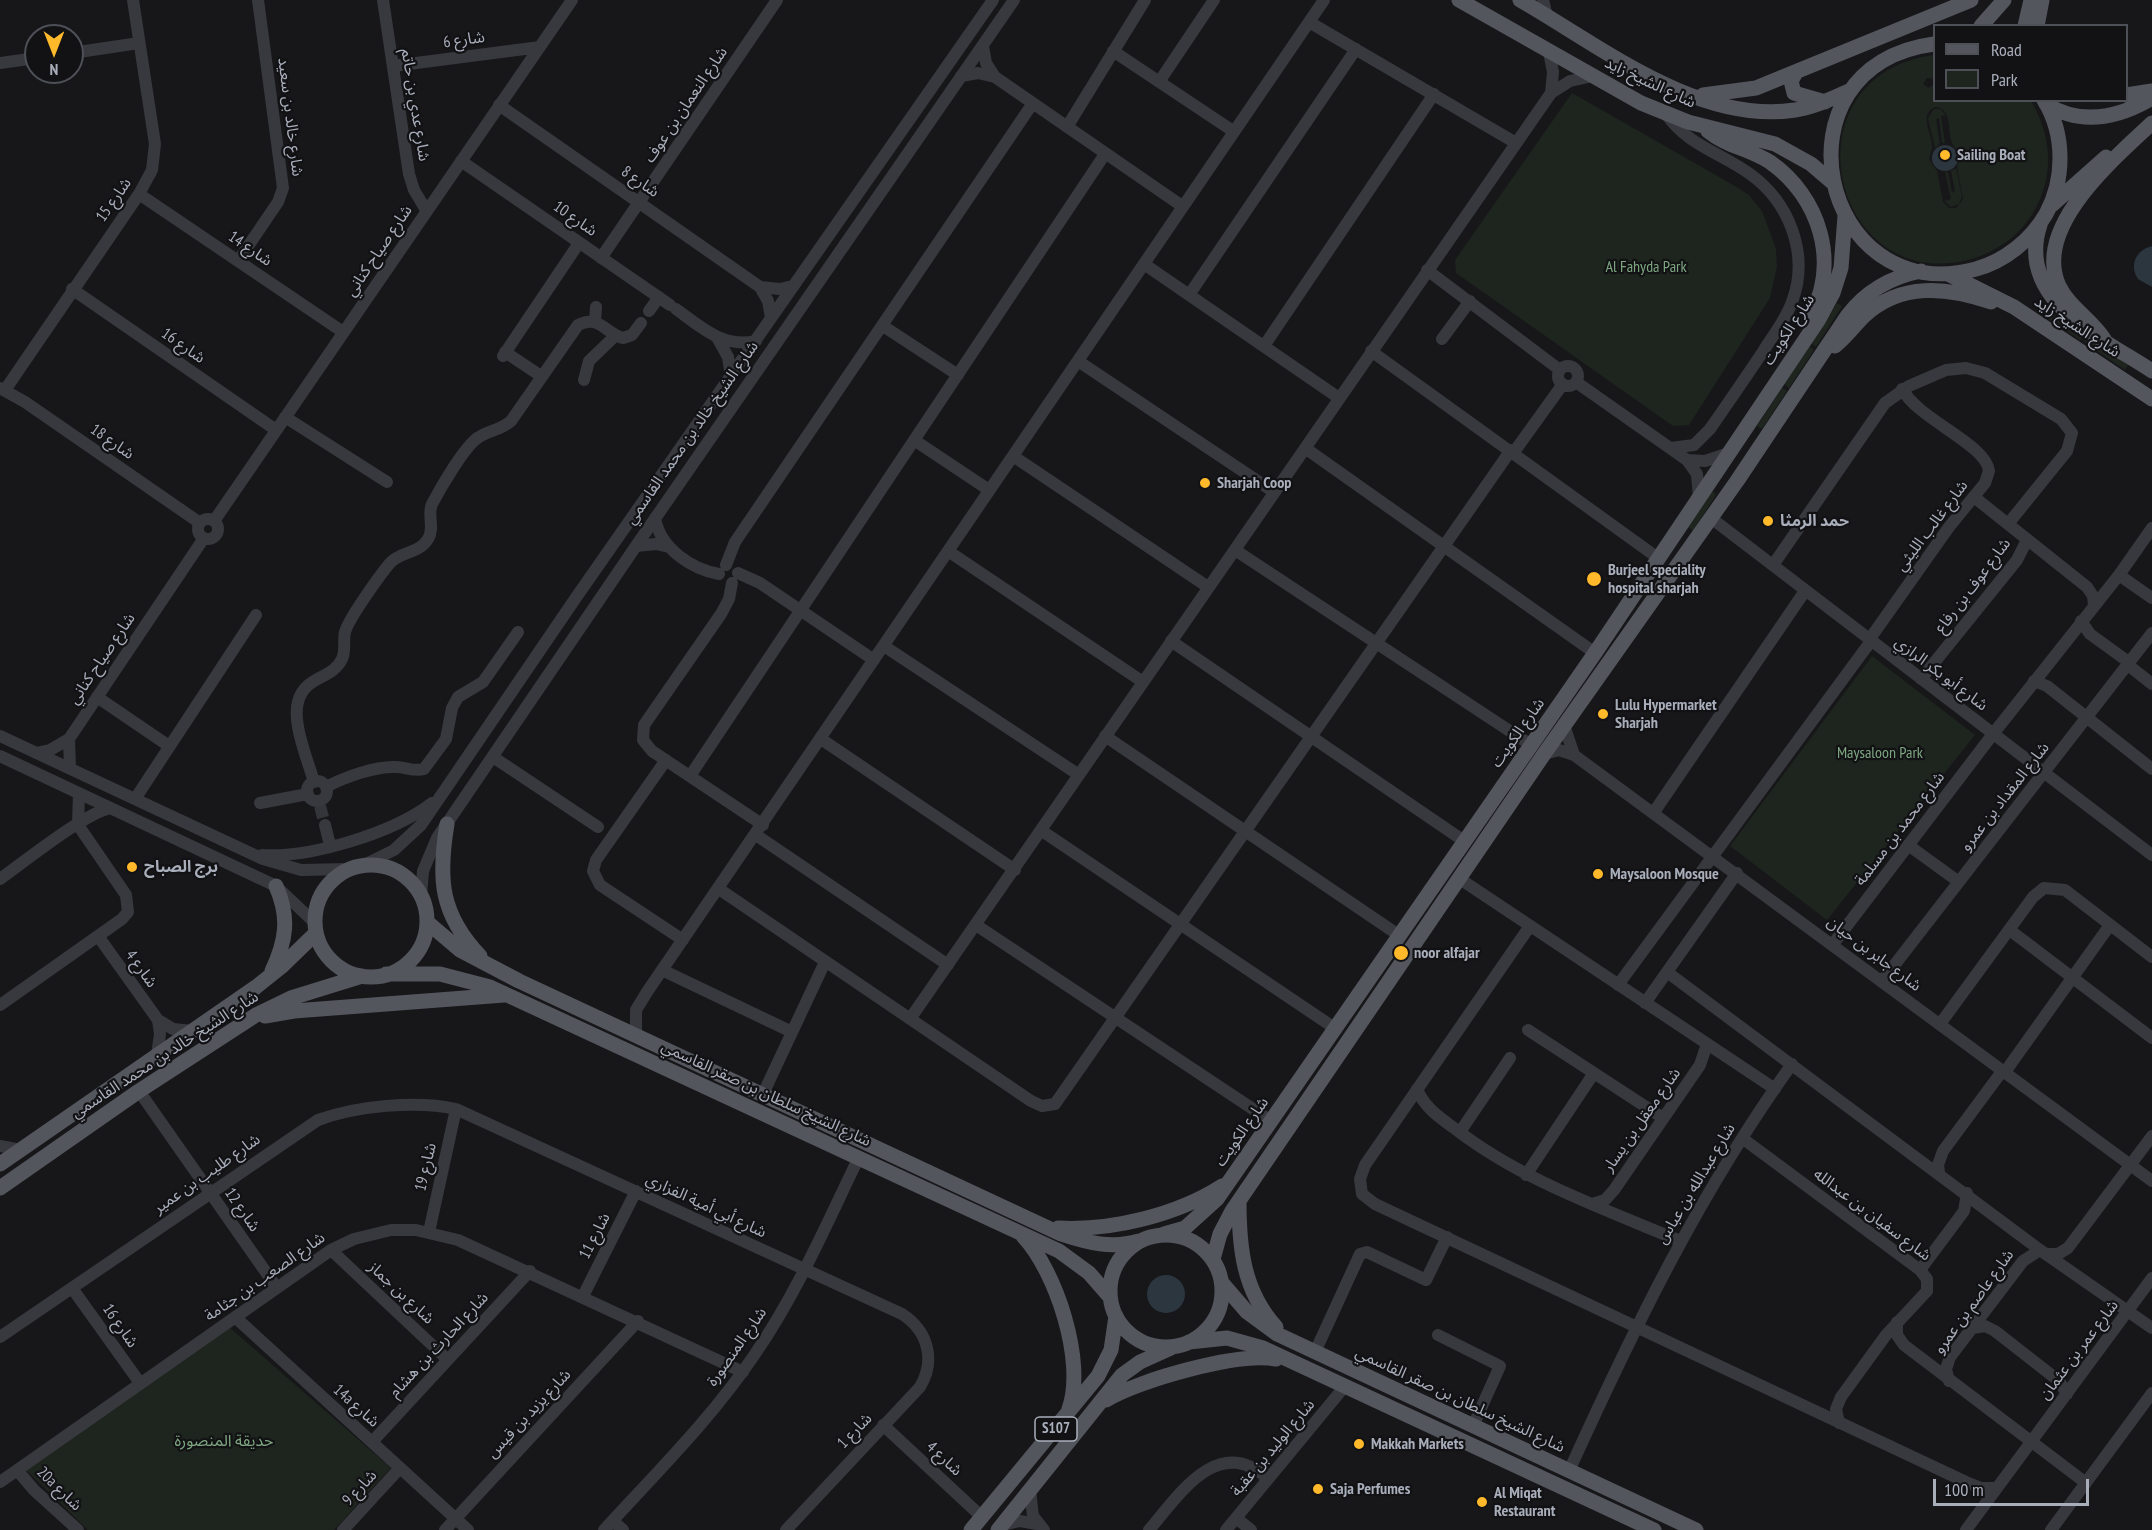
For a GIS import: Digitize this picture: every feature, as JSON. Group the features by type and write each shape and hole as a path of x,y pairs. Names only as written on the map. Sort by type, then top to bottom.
{"main road":[{"name":"شارع الشيخ زايد","path":"1459,0 1549,52 1666,114 1704,127 1774,144 1805,160 1832,182"},
{"name":"شارع الشيخ زايد","path":"1520,0 1642,72 1695,96 1725,106 1756,111 1797,110 1825,102 1851,90"},
{"path":"1695,96 1744,91 1971,0"},
{"path":"1983,24 2004,0"},
{"path":"2025,24 2031,0"},
{"path":"2037,24 2042,0"},
{"path":"1933,44 1908,49 1882,61 1851,90 1833,129 1829,161 1832,182 1845,216 1861,238 1882,255 1921,271 1947,273 1980,267 2001,258 2028,237 2045,215 2100,162 2152,123"},
{"path":"1797,71 1791,81 1794,93 1825,102"},
{"path":"2128,95 2152,91"},
{"path":"2045,102 2069,115 2095,118 2120,113 2152,98"},
{"name":"شارع الشيخ زايد","path":"2045,102 2056,129 2060,157 2057,184 2045,215 2036,250 2037,265 2045,287 2058,306 2152,371"},
{"path":"2104,339 2060,288 2054,267 2055,245 2068,217 2084,194 2152,123"},
{"path":"1704,127 1720,140 1758,155 1779,169 1798,188 1812,211 1824,249 1825,272 1822,290 1806,326 1801,346"},
{"name":"شارع الكويت","path":"1214,1259 1220,1234 1239,1200 1494,828 1595,653 1828,305 1838,280 1844,255 1845,216"},
{"name":"شارع الكويت","path":"1164,1234 1185,1228 1202,1215 1229,1181 1501,788 1564,725 1737,482 1862,298 1889,280 1921,271"},
{"name":"شارع الشيخ زايد","path":"1947,273 1998,297 2152,399"},
{"path":"1820,357 1840,343 1874,308 1895,296 1913,291 1943,290 1967,294 2030,318"},
{"path":"1737,482 1740,466 1751,444 1749,438 1743,435"},
{"path":"1494,828 1486,830 1485,825 1498,801 1501,788"},
{"path":"447,824 441,867 445,898 462,935 490,966"},
{"path":"356,867 386,867 406,878 421,896 427,922 419,949 399,969 386,974 362,976 349,972 327,956 315,928 320,897 337,876 356,867"},
{"path":"269,978 282,950 286,929 284,907 276,886"},
{"name":"شارع الشيخ سلطان بن صقر القاسمي","path":"427,922 447,941 490,966 1046,1227 1081,1240 1101,1244 1122,1246 1139,1241"},
{"name":"شارع الشيخ خالد بن محمد القاسمي","path":"0,1164 269,978 315,928"},
{"name":"شارع الشيخ سلطان بن صقر القاسمي","path":"386,974 440,974 465,979 507,995 1018,1232 1075,1261 1110,1297"},
{"name":"شارع الشيخ خالد بن محمد القاسمي","path":"0,1188 240,1024 291,998 362,976"},
{"path":"240,1024 284,1012 507,995"},
{"path":"1046,1227 1071,1228 1129,1221 1186,1205 1229,1181"},
{"path":"1239,1200 1241,1251 1253,1294 1269,1320 1294,1342"},
{"path":"1018,1232 1043,1262 1052,1279 1063,1318 1074,1375 1072,1397 1065,1418"},
{"path":"1184,1344 1204,1332 1216,1318 1222,1301 1222,1283 1214,1259 1200,1246 1183,1237 1164,1234 1139,1241 1126,1251 1116,1265 1111,1281 1110,1297 1116,1316 1124,1328 1143,1341 1164,1347 1184,1344 1208,1338 1245,1341 1654,1530"},
{"name":"شارع الشيخ سلطان بن صقر القاسمي","path":"1222,1283 1254,1318 1294,1342 1696,1530"},
{"name":"S107","path":"971,1530 1065,1418 1107,1361 1114,1339 1116,1316"},
{"name":"S107","path":"1000,1527 1131,1368 1150,1357 1184,1344"},
{"path":"1095,1410 1132,1387 1236,1359 1266,1357 1291,1361"},
{"path":"1507,1461 1509,1454 1514,1452 1551,1462"}],"street":[{"name":"شارع 15","path":"2,389 139,194 152,170 154,144 133,0"},
{"name":"شارع خالد بن سعيد","path":"238,261 278,202 283,188 258,0"},
{"name":"شارع عدي بن حاتم","path":"383,0 409,174 417,197 426,210"},
{"name":"شارع صياح كناني","path":"214,521 572,0"},
{"name":"شارع النعمان بن عوف","path":"602,258 777,0"},
{"name":"شارع الشيخ خالد بن محمد القاسمي","path":"356,867 394,850 421,825 575,599 993,0"},
{"name":"شارع الشيخ خالد بن محمد القاسمي","path":"421,896 423,871 429,854 447,824 655,518 1014,0"},
{"path":"1067,127 1145,0"},
{"path":"1160,82 1214,0"},
{"path":"615,1024 627,1019 636,1010 1324,0"},
{"path":"1543,0 1547,16"},
{"path":"1309,22 1516,143"},
{"path":"84,51 139,43"},
{"path":"983,46 986,63 995,77"},
{"name":"شارع 6","path":"393,66 540,47"},
{"path":"1189,295 1356,49"},
{"path":"1113,51 1233,131"},
{"path":"1549,52 1554,72 1551,93"},
{"path":"0,63 24,60"},
{"path":"961,76 978,73 995,77 1182,206"},
{"path":"910,1019 1551,93 1570,81 1593,76"},
{"path":"1264,346 1434,94"},
{"path":"722,570 735,542 1033,103"},
{"name":"شارع 8","path":"500,105 760,286"},
{"path":"1666,114 1690,140 1740,167 1771,193 1792,228 1798,265 1796,290 1786,315 1710,429 1694,445 1671,448"},
{"path":"690,776 798,610 1105,154"},
{"name":"شارع 10","path":"461,161 718,339 737,343 756,341"},
{"name":"شارع 14","path":"139,194 343,332"},
{"path":"541,376 504,354 579,243"},
{"path":"1144,264 1339,398"},
{"path":"1427,270 1560,370"},
{"path":"760,286 780,289 793,286"},
{"path":"760,286 768,302 771,318"},
{"name":"شارع 16","path":"72,289 276,430"},
{"path":"649,311 659,297"},
{"path":"1442,339 1470,301"},
{"path":"595,321 596,307"},
{"path":"326,787 325,798 320,804 312,800 297,720 300,696 310,682 332,670 342,659 348,626 390,563 417,550 427,541 432,529 432,505 470,445 479,436 497,431 511,421 573,329 583,322 595,321 605,325 616,335 628,338 641,323"},
{"path":"883,326 958,375"},
{"path":"584,380 589,360 616,335"},
{"path":"718,339 728,357 731,377"},
{"path":"1371,351 1513,451 1658,558"},
{"path":"1078,361 1274,492"},
{"path":"1569,366 1575,369 1578,375 1576,382 1568,386 1563,384 1558,376 1560,370 1569,366"},
{"path":"1773,566 1885,403 1902,389 1946,370 1976,370 2066,423 2072,434 2070,446 2008,525"},
{"path":"1576,382 1687,460 1699,482 1699,498"},
{"path":"719,889 1030,1101 1048,1107 1059,1099 1445,547 1563,384"},
{"name":"شارع 18","path":"2,389 200,523"},
{"name":"شارع غالب الليثي","path":"1618,986 1870,641 1949,527 1988,478 1986,459 1918,409 1902,389"},
{"path":"285,417 387,482"},
{"path":"914,440 989,490"},
{"path":"1305,448 1595,653"},
{"path":"1687,460 1714,460 1731,452"},
{"path":"1013,456 1208,587"},
{"path":"1974,497 2087,587 2093,596 2094,606"},
{"path":"655,518 661,537 669,547 698,568 722,570 733,566 735,578 729,599 721,614 644,725 642,732 646,746 948,965"},
{"name":"شارع أبو بكر الرازي","path":"1711,518 2152,855"},
{"path":"207,519 214,521 217,532 210,539 199,534 200,523 207,519"},
{"name":"شارع محمد بن مسلمة","path":"1833,944 2034,681 2119,575 2152,528"},
{"name":"شارع صياح كناني","path":"69,739 204,538"},
{"name":"شارع عوف بن رفاع","path":"1921,679 2017,560 2027,540"},
{"path":"636,546 656,544 669,547"},
{"path":"1235,550 1538,750 1559,750 1574,755"},
{"path":"948,551 1143,682"},
{"path":"2119,575 2152,598"},
{"path":"735,578 760,583 874,660"},
{"path":"1654,812 1805,591"},
{"path":"572,640 566,639 560,631 575,599"},
{"path":"135,799 256,615"},
{"path":"2081,621 2090,634 2152,684"},
{"path":"326,787 385,768 398,766 415,771 424,769 446,739 458,697 483,682 518,632"},
{"name":"شارع المقداد بن عمرو","path":"1882,981 2046,773 2152,633"},
{"path":"1171,641 1464,841"},
{"path":"884,646 1079,775"},
{"path":"2034,681 2047,686 2152,769"},
{"path":"97,697 169,746"},
{"path":"1564,725 1574,755"},
{"path":"0,736 282,866 314,871 356,867"},
{"path":"1105,736 1400,936"},
{"path":"36,753 50,750 69,739 70,768"},
{"path":"821,739 1015,870"},
{"name":"شارع جابر بن حيان","path":"1574,755 2152,1181"},
{"path":"1,757 276,886 315,928"},
{"path":"493,757 598,827"},
{"path":"666,760 596,860 593,871 600,885 683,940"},
{"path":"260,803 311,788 321,782 326,787"},
{"path":"0,1005 123,919 129,903 126,895 78,825 79,793"},
{"path":"252,854 274,856 311,850 388,830 406,822 442,795"},
{"path":"0,879 78,825 100,811 111,808"},
{"path":"325,825 330,845"},
{"path":"388,830 393,840 394,850"},
{"path":"1042,831 1336,1029"},
{"path":"1908,845 1959,882"},
{"path":"311,850 310,862 314,871"},
{"path":"1645,1003 1737,873"},
{"path":"1460,879 1774,1089"},
{"path":"1940,1024 2033,897 2044,888 2065,890 2152,957"},
{"path":"976,925 1271,1121"},
{"path":"1939,1172 1943,1150 2004,1071 2110,925"},
{"path":"1530,926 1365,1165 1359,1186 1368,1200 1973,1485 1997,1488"},
{"path":"2010,931 2152,1038"},
{"name":"شارع 4","path":"98,936 158,1020"},
{"path":"763,1094 825,962"},
{"path":"662,970 792,1032"},
{"path":"1667,972 2044,1252 2152,1328"},
{"path":"636,1010 636,1035"},
{"path":"158,1020 173,1029 193,1031"},
{"path":"157,1055 160,1034 158,1020"},
{"path":"1528,1030 1663,1118"},
{"name":"شارع معقل بن يسار","path":"1592,1204 1610,1195 1700,1065 1707,1044"},
{"path":"1460,1132 1510,1058"},
{"name":"شارع عبدالله بن عباس","path":"1569,1470 1636,1325 1680,1241 1742,1138 1792,1064"},
{"path":"1526,1175 1594,1073"},
{"path":"1417,1089 1429,1109 1526,1175 1680,1241"},
{"name":"شارع 12","path":"139,1091 277,1288"},
{"name":"شارع طليب بن عمير","path":"0,1336 298,1131 329,1116 417,1105 456,1109"},
{"name":"شارع أبي أمية الفزاري","path":"456,1109 902,1314 921,1331 927,1347"},
{"name":"شارع 19","path":"429,1232 456,1109"},
{"name":"شارع عاصم بن عمرو","path":"1949,1381 1947,1363 2023,1262 2044,1252 2058,1254 2068,1248 2152,1136"},
{"name":"شارع سفيان بن عبدالله","path":"1742,1138 1920,1270 1927,1279 1927,1291 1898,1322 1841,1396 1836,1409 1839,1423"},
{"path":"0,1146 21,1150"},
{"name":"شارع المنصورة","path":"608,1525 712,1410 743,1372 773,1327 859,1157"},
{"name":"شارع 11","path":"583,1296 636,1191"},
{"path":"1920,1270 1964,1211 1967,1193"},
{"name":"شارع الصعب بن جثامة","path":"0,1482 330,1250 354,1239 379,1232 404,1230 429,1232 473,1245 743,1372"},
{"path":"1315,1352 1360,1254 1366,1252 1426,1280 1447,1237"},
{"name":"شارع بن جماز","path":"330,1250 448,1360"},
{"name":"شارع الحارث بن هشام","path":"372,1442 530,1271"},
{"name":"شارع عمر بن عثمان","path":"1966,1530 2152,1278"},
{"name":"شارع 16","path":"72,1287 140,1383"},
{"name":"14a شارع","path":"235,1317 456,1519"},
{"name":"شارع يزيد بن قيس","path":"445,1530 638,1321"},
{"path":"1898,1322 1899,1340 1949,1381 2086,1483"},
{"path":"1973,1328 1985,1326 1995,1331 2060,1381 2067,1395"},
{"path":"1438,1335 1500,1366 1473,1426"},
{"name":"شارع 1","path":"786,1530 883,1425 915,1394 924,1381 928,1368 927,1347"},
{"name":"شارع الوليد بن عقبة","path":"1226,1530 1345,1386"},
{"path":"2051,1530 2152,1393"},
{"name":"شارع 4","path":"883,1425 982,1517"},
{"path":"1149,1530 1189,1484 1206,1469 1228,1463 1239,1464 1261,1472 1268,1479"},
{"name":"شارع 9","path":"343,1530 400,1468"},
{"name":"20a شارع","path":"17,1470 28,1484 78,1530"},
{"path":"1030,1490 1030,1508 1041,1527"},
{"path":"1236,1518 1251,1530"},
{"path":"456,1519 468,1530"},
{"path":"1000,1527 1020,1521 1041,1527"},
{"path":"608,1525 622,1530"}],"green space":[{"path":"1933,55 1933,79 1927,78 1923,84 1928,88 1933,86 1933,102 2032,102 2043,128 2048,157 2045,185 2033,213 2021,229 1997,248 1968,260 1921,262 1883,245 1857,215 1843,178 1842,138 1856,100 1886,71","holes":["1935,107 1945,112 1951,140 1960,153 1957,167 1963,199 1956,208 1949,208 1943,202 1937,171 1929,159 1932,144 1927,115"]},
{"name":"Al Fahyda Park","path":"1572,93 1749,195 1762,211 1776,249 1777,267 1770,298 1689,425 1673,426 1456,273 1455,260"},
{"path":"1934,109 1940,109 1946,115 1941,116 1945,143 1942,143 1939,118 1936,119 1940,144 1935,148 1928,118"},
{"path":"1956,168 1962,196 1959,204 1951,207 1944,201 1951,199 1945,172 1948,172 1952,193 1955,191 1951,171"},
{"path":"1837,303 1842,306 1816,347 1811,343"},
{"path":"2046,309 2083,335 2080,340 2043,315"},
{"path":"2087,337 2128,365 2125,370 2084,342"},
{"path":"1809,346 1814,350 1789,388 1784,384"},
{"path":"1782,388 1787,391 1762,429 1757,426"},
{"path":"1712,491 1716,494 1693,531 1688,527"},
{"name":"Maysaloon Park","path":"1872,656 1975,735 1827,920 1730,846"},
{"name":"حديقة المنصورة","path":"229,1327 391,1468 334,1530 88,1530 26,1470"}],"shaded area":[{"path":"1945,145 1954,149 1958,158 1954,167 1945,171 1936,167 1932,158 1936,149"},
{"path":"2152,246 2152,287 2138,279 2134,263 2142,251"},
{"path":"1166,1275 1180,1280 1185,1294 1180,1308 1166,1313 1152,1308 1147,1294 1152,1280"}],"tunnel":[{"path":"320,806 325,825"}],"place":[{"name":"Sailing Boat","path":"1945,155"},
{"name":"Sharjah Coop","path":"1205,483"},
{"name":"حمد الرمثا","path":"1768,521"},
{"name":"Burjeel speciality hospital sharjah","path":"1594,579"},
{"name":"Lulu Hypermarket Sharjah","path":"1603,714"},
{"name":"برج الصباح","path":"132,867"},
{"name":"Maysaloon Mosque","path":"1598,874"},
{"name":"noor alfajar","path":"1401,953"},
{"name":"Makkah Markets","path":"1359,1444"},
{"name":"Saja Perfumes","path":"1318,1489"},
{"name":"Al Miqat Restaurant","path":"1482,1502"}]}
